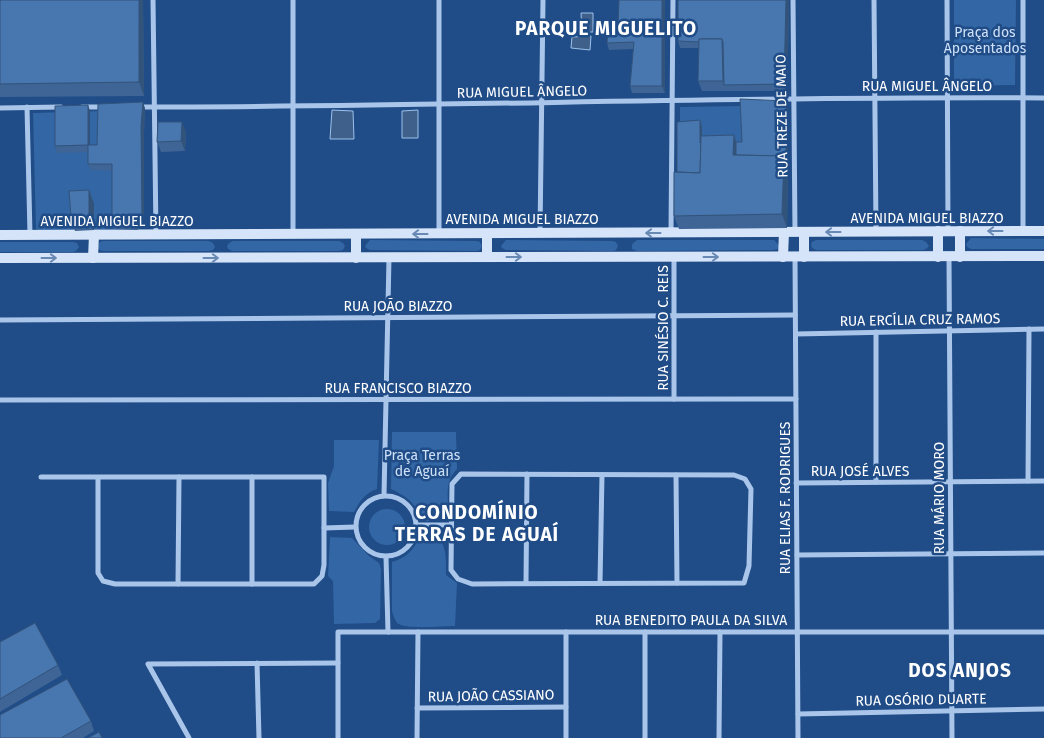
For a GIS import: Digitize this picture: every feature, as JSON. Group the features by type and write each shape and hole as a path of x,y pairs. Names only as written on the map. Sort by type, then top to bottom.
{"street":[{"path":"153,0 156,235"},
{"path":"293,0 293,234"},
{"path":"438,234 439,0"},
{"path":"540,233 543,0"},
{"path":"671,232 673,0"},
{"name":"RUA TREZE DE MAIO","path":"793,0 793,99 800,232"},
{"path":"874,0 876,232"},
{"path":"943,257 947,0"},
{"path":"1023,0 1023,231"},
{"name":"RUA MIGUEL ÂNGELO","path":"131,107 542,104 947,96 1044,98"},
{"path":"27,107 30,235"},
{"path":"0,108 65,107"},
{"path":"74,107 112,107"},
{"name":"AVENIDA MIGUEL BIAZZO","path":"0,235 1044,231"},
{"path":"784,232 784,257"},
{"path":"799,257 800,232"},
{"path":"960,232 960,257"},
{"path":"356,234 356,258"},
{"path":"487,234 488,257"},
{"path":"93,258 94,235"},
{"path":"0,258 1044,256"},
{"name":"RUA SINÉSIO C. REIS","path":"674,257 674,399"},
{"name":"RUA ELIAS F. RODRIGUES","path":"798,738 796,314 799,257"},
{"name":"RUA MÁRIO MORO","path":"943,257 949,331 952,738"},
{"path":"384,495 389,258"},
{"name":"RUA JOÃO BIAZZO","path":"0,320 796,314"},
{"path":"1028,481 1029,329"},
{"name":"RUA ERCÍLIA CRUZ RAMOS","path":"796,334 1044,329"},
{"path":"876,332 876,482"},
{"name":"RUA FRANCISCO BIAZZO","path":"0,400 796,399"},
{"path":"461,474 527,474 734,476 745,479 751,489 749,566 744,583 472,584 458,579 451,570 452,484 461,474"},
{"path":"526,583 527,474"},
{"path":"600,583 602,475"},
{"path":"676,475 677,583"},
{"path":"41,477 98,477 324,477 324,566 322,576 314,584 115,584 103,581 98,573 98,477"},
{"path":"178,584 179,477"},
{"path":"252,477 252,584"},
{"name":"RUA JOSÉ ALVES","path":"796,483 1044,481"},
{"path":"384,495 396,497 406,503 414,513 416,525 415,537 408,547 398,554 386,557 375,554 365,548 358,538 356,527 357,516 363,505 373,498 384,495"},
{"path":"416,525 452,525"},
{"path":"324,528 356,527"},
{"path":"797,555 1044,553"},
{"path":"386,557 388,632"},
{"name":"RUA BENEDITO PAULA DA SILVA","path":"338,663 338,632 1044,632"},
{"path":"417,738 418,632"},
{"path":"566,632 566,738"},
{"path":"645,632 645,738"},
{"path":"720,632 720,738"},
{"path":"257,663 259,738"},
{"path":"189,738 148,664 338,663 338,738"},
{"name":"RUA JOÃO CASSIANO","path":"417,708 566,707"},
{"name":"RUA OSÓRIO DUARTE","path":"798,714 1044,709"}],"green space":[{"name":"Praça dos Aposentados","path":"954,0 1016,0 1015,85 954,86"},
{"path":"742,106 744,149 680,129 680,107"},
{"path":"100,111 114,171 115,229 94,230 94,204 75,231 41,231 36,229 33,113"},
{"path":"971,238 1044,239 1044,249 971,249 966,244"},
{"path":"370,240 477,241 482,246 477,251 370,250 365,246"},
{"path":"506,240 612,241 616,242 618,246 613,251 506,250 501,246"},
{"path":"637,240 774,240 780,246 778,249 773,250 637,251 632,249 632,247"},
{"path":"816,240 922,240 929,246 923,250 816,250 811,245"},
{"path":"102,241 209,241 215,247 209,251 102,251 98,249 99,243"},
{"path":"233,241 339,241 345,246 343,250 339,251 232,251 227,246"},
{"path":"0,242 73,242 77,243 79,247 73,252 0,252"},
{"name":"Praça Terras de Aguaí","path":"392,432 456,432 457,469 449,483 448,510 440,517 430,517 429,521 419,520 416,509 410,501 391,489"},
{"path":"334,440 379,440 377,489 363,498 354,512 329,511 328,483 334,466"},
{"path":"387,509 394,510 400,514 404,520 404,534 400,540 394,544 387,545 380,544 374,540 370,534 369,527 370,520 374,514 380,510"},
{"path":"330,537 352,538 369,556 379,563 381,569 380,619 375,623 334,624 333,581 328,576"},
{"path":"419,539 440,539 444,547 446,575 457,583 455,626 424,627 401,625 397,623 394,617 392,611 392,562 408,554"}],"shaded area":[{"path":"581,13 593,13 593,32 582,32"},
{"path":"591,36 590,50 571,48 572,37"},
{"path":"332,110 353,111 354,139 330,139"},
{"path":"418,110 418,138 402,138 402,111"}],"building":[{"path":"0,0 139,0 139,82 0,84"},
{"path":"619,0 662,0 662,86 630,86 634,42 607,43 608,26 618,27"},
{"path":"678,0 786,0 784,84 724,85 722,39 699,39 699,42 678,41"},
{"path":"699,39 722,39 723,81 698,81"},
{"path":"740,99 786,101 786,163 784,156 736,155 736,142 742,142"},
{"path":"143,102 141,126 142,218 135,223 112,222 112,164 88,164 88,145 97,145 98,104"},
{"path":"88,105 88,145 55,146 55,106"},
{"path":"700,120 700,173 677,172 677,122"},
{"path":"158,122 182,122 181,141 157,142"},
{"path":"734,135 733,155 784,156 782,214 674,216 674,172 700,173 701,136"},
{"path":"89,190 89,217 71,217 69,191"},
{"path":"35,623 58,665 0,699 0,642"},
{"path":"67,679 91,721 61,738 0,738 0,715"},
{"path":"99,732 102,738 88,738"}],"district":[{"name":"PARQUE MIGUELITO","path":"606,28"},
{"name":"CONDOMÍNIO TERRAS DE AGUAÍ","path":"477,523"},
{"name":"DOS ANJOS","path":"960,670"}]}
